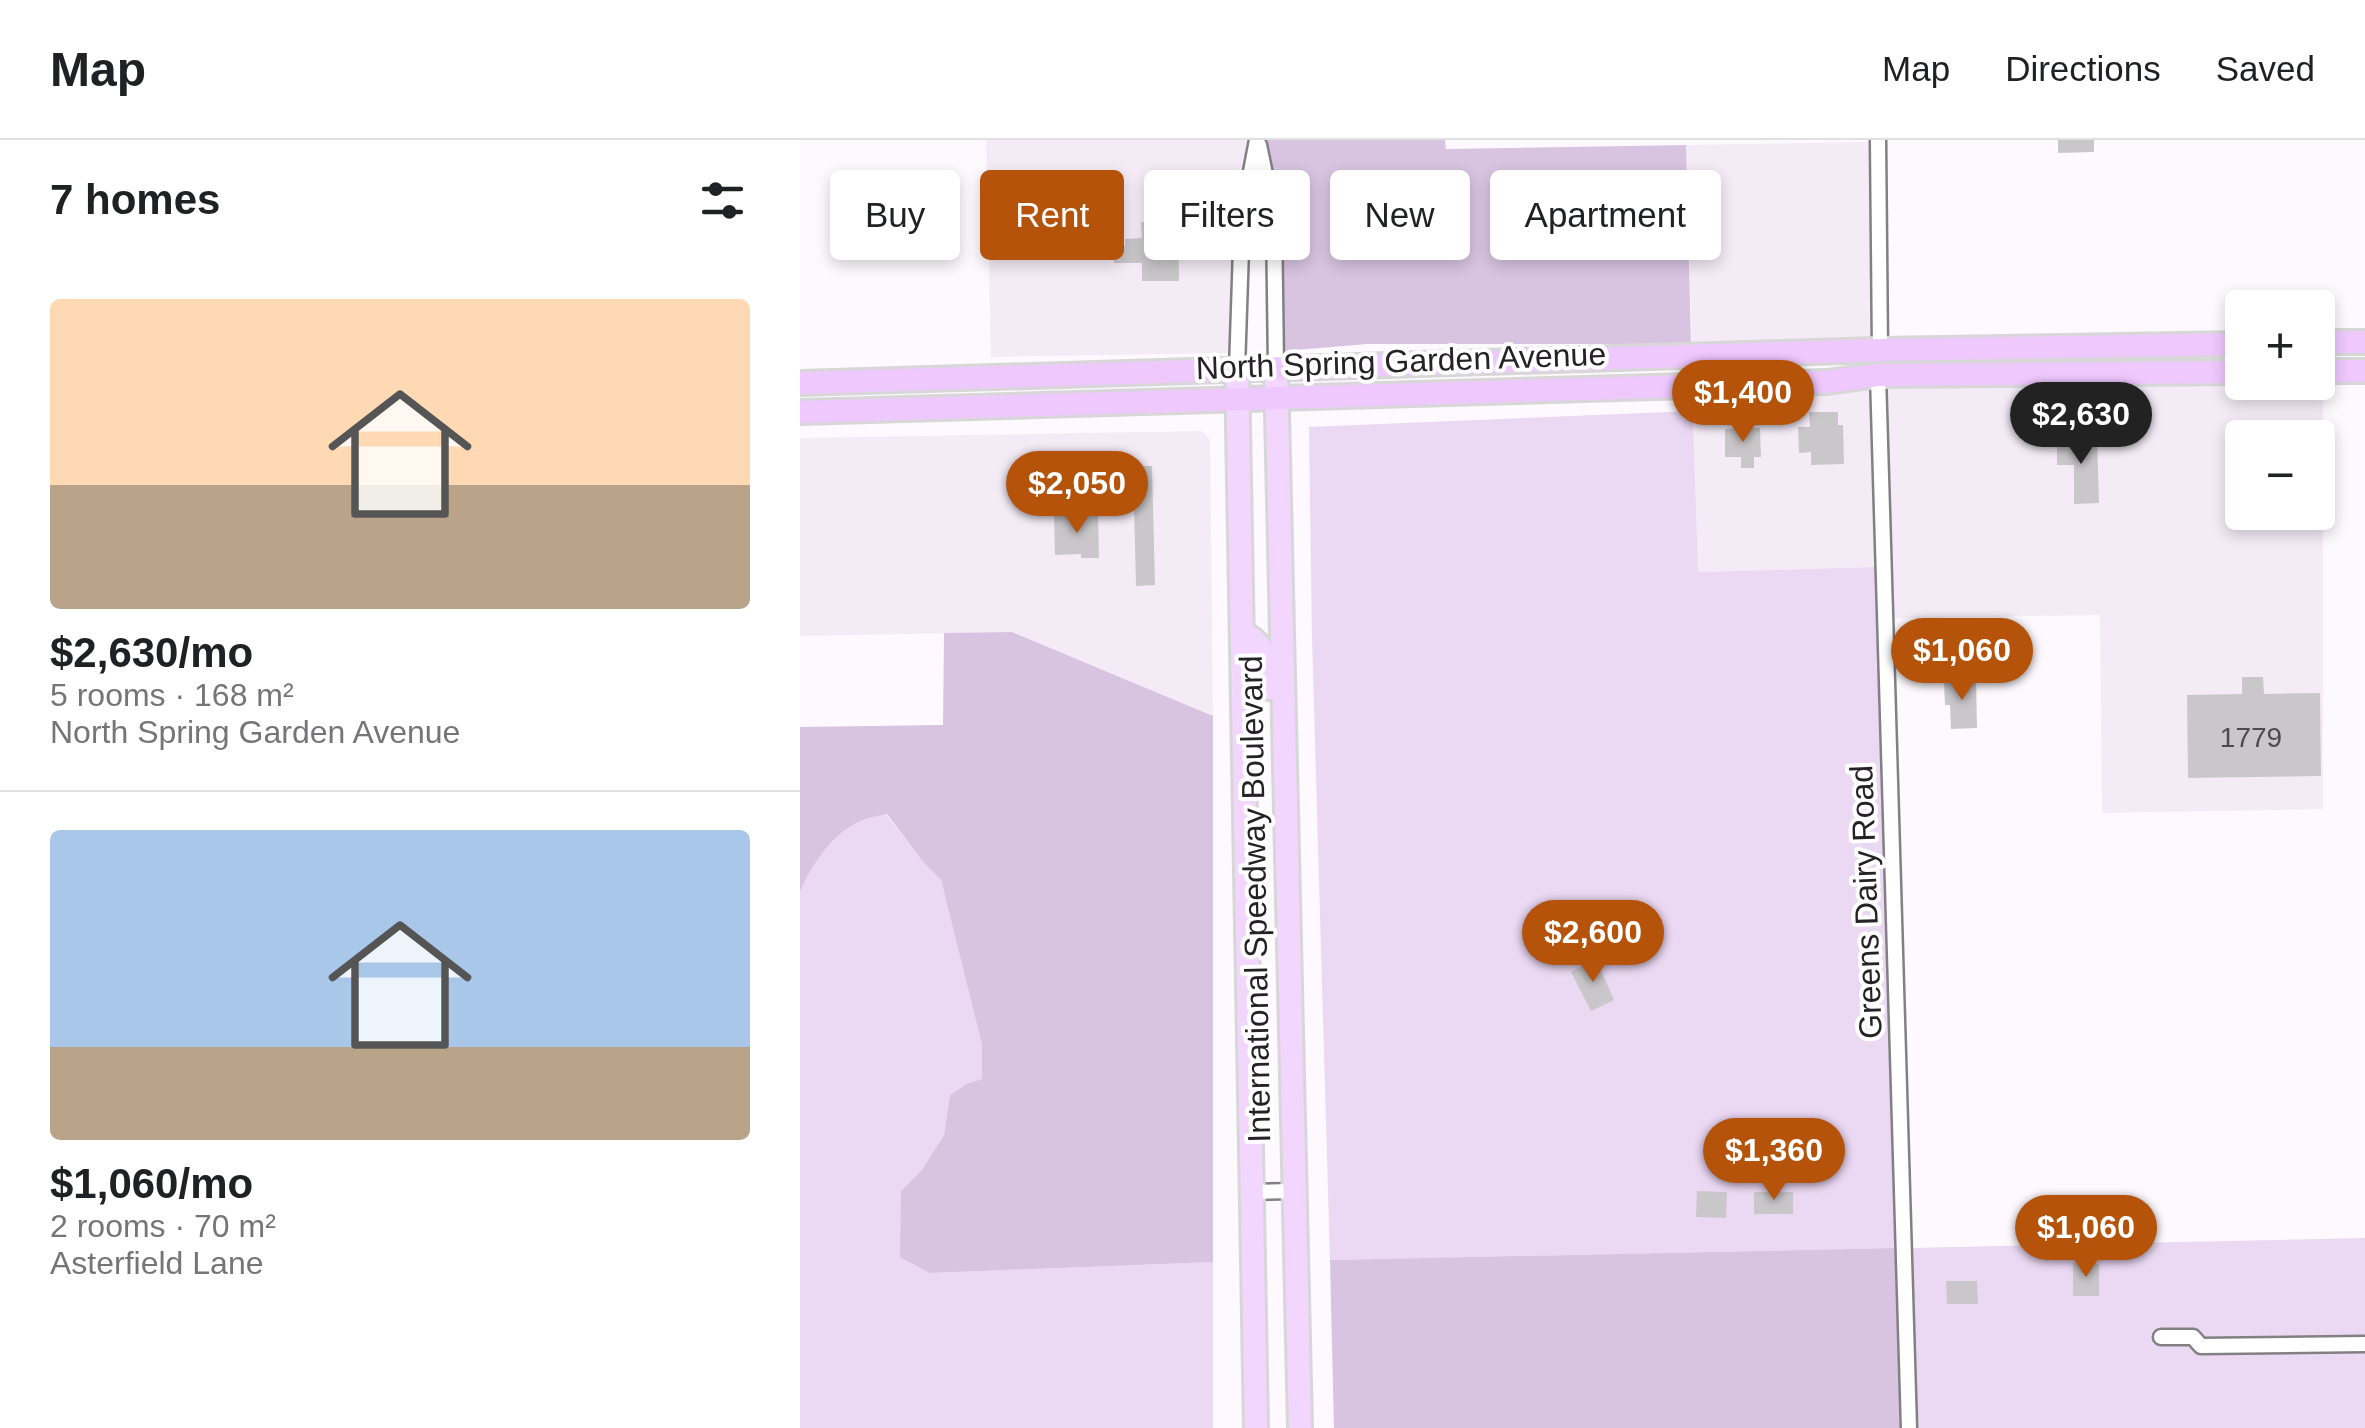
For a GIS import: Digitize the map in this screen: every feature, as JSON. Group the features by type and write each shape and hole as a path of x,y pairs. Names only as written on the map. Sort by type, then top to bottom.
{"highway":[{"path":"2335,342 2365,342"},
{"name":"North Spring Garden Avenue","path":"800,383 1938,348 2225,344"},
{"path":"1878,375 1938,348"},
{"path":"1827,382 1859,368 1880,350"},
{"path":"2335,371 2365,370"},
{"name":"North Spring Garden Avenue","path":"800,411 1827,382 1878,375 2225,372"},
{"path":"800,411 814,396 844,381"}],"main road":[{"name":"International Speedway Boulevard","path":"1276,368 1300,1428"},
{"name":"International Speedway Boulevard","path":"1237,369 1256,1428"},
{"path":"1242,633 1260,644 1266,659 1286,850"}],"street":[{"path":"1258,140 1274,218 1276,368"},
{"path":"1237,369 1242,218 1258,140"},
{"path":"1878,140 1880,350"},
{"name":"Greens Dairy Road","path":"1878,375 1909,1428"},
{"path":"1252,1192 1294,1191"},
{"path":"2161,1337 2192,1337 2201,1346 2365,1344"}],"shaded area":[{"path":"986,140 1248,140 1243,170 1144,170 1144,260 1232,260 1229,353 991,357 989,260 1124,260 1124,170 987,170"},
{"path":"1267,140 1445,140 1446,149 1686,145 1687,170 1490,170 1490,260 1689,260 1691,344 1367,344 1284,351 1283,260 1310,260 1310,170 1273,170"},
{"path":"1870,142 1872,342 1692,348 1689,260 1721,260 1721,170 1687,170 1686,145"},
{"path":"1886,382 2225,382 2225,400 2323,400 2323,420 2225,420 2225,530 2323,530 2323,809 2102,813 2100,615 1893,618"},
{"path":"1870,383 1875,567 1698,572 1693,393"},
{"path":"1693,411 1698,572 1875,567 1895,1248 1330,1260 1309,427"},
{"path":"1202,431 1210,440 1213,716 1012,632 800,636 800,438"},
{"path":"1012,632 1213,716 1213,1262 930,1273 900,1257 901,1191 921,1171 944,1135 950,1095 982,1079 982,1045 941,880 887,814 852,825 833,840 800,892 800,727 943,725 944,633"},
{"path":"886,814 941,880 982,1045 982,1079 950,1095 944,1135 921,1171 901,1191 901,1223 930,1273 1213,1262 1213,1428 800,1428 800,892 833,840 862,820"},
{"path":"2365,1238 2365,1337 2205,1339 2188,1330 2174,1329 2153,1330 2153,1344 2189,1344 2201,1354 2365,1352 2365,1428 1917,1428 1912,1248"},
{"path":"1895,1248 1900,1428 1334,1428 1330,1260"}],"building":[{"path":"2058,140 2094,140 2094,152 2058,153"},
{"path":"1141,222 1144,260 1179,260 1179,281 1142,281 1142,263 1114,263 1124,260 1125,239 1142,238"},
{"path":"1809,412 1838,412 1838,425 1843,425 1844,464 1811,465 1811,452 1799,453 1798,427 1810,427"},
{"path":"1760,428 1761,457 1754,457 1754,468 1741,468 1741,457 1725,457 1725,429"},
{"path":"2097,437 2099,503 2074,504 2074,465 2057,465 2057,439"},
{"path":"1133,466 1152,466 1155,585 1136,586"},
{"path":"1098,515 1099,558 1055,555 1054,516"},
{"path":"2242,677 2263,677 2264,694 2320,693 2321,776 2188,778 2187,695 2242,694"},
{"path":"1976,680 1977,728 1951,729 1944,681"},
{"path":"1596,959 1614,1000 1591,1011 1571,972"},
{"path":"1697,1191 1727,1192 1726,1218 1696,1217"},
{"path":"1754,1192 1793,1192 1793,1214 1754,1214"},
{"path":"2073,1263 2099,1264 2099,1296 2073,1296"},
{"path":"1946,1281 1977,1281 1978,1304 1947,1304"}]}
